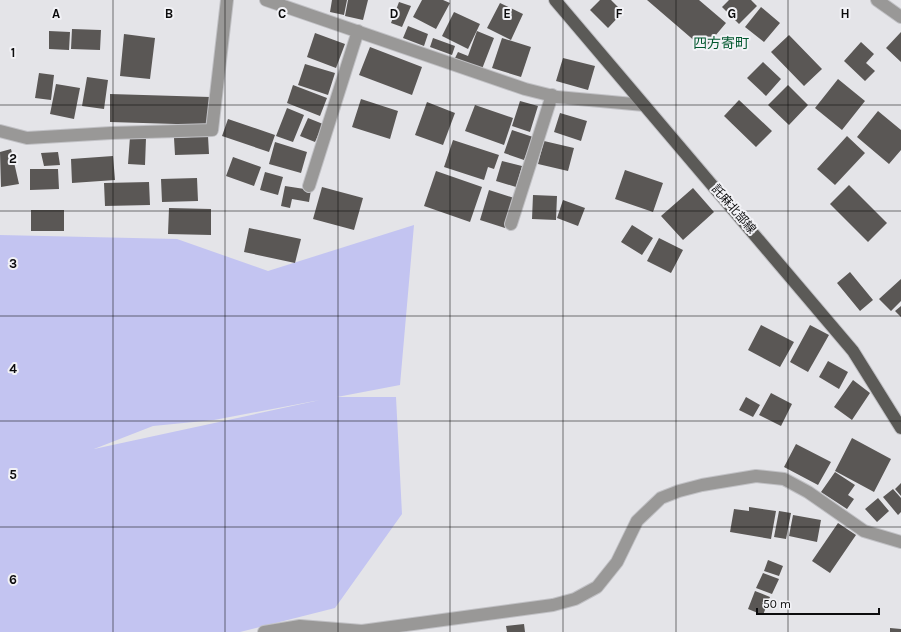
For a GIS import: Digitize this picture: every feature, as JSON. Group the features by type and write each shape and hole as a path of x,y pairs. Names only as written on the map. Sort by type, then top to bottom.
{"main road":[{"name":"託麻北部線","path":"555,0 853,351 901,428"}],"street":[{"path":"0,131 27,138 111,133 212,130 227,0"},
{"path":"266,0 525,89 552,95 644,105"},
{"path":"877,0 901,17"},
{"path":"309,186 358,31"},
{"path":"511,224 552,95"},
{"path":"264,632 300,626 362,631 539,607 575,599 597,587 617,562 638,521 661,498 679,491 702,485 756,476 784,479 808,492 864,531 901,542"}],"shaded area":[{"path":"414,225 400,385 337,397 396,397 402,514 335,608 240,632 0,632 0,235 177,239 268,271","holes":["320,400 94,449 153,426 214,420"]}],"building":[{"path":"332,0 347,0 344,15 330,12"},
{"path":"348,0 368,0 363,20 345,16"},
{"path":"422,0 443,0 450,3 436,29 413,17"},
{"path":"600,0 611,0 623,12 608,28 590,10"},
{"path":"647,0 699,0 726,23 704,49"},
{"path":"729,0 751,0 757,6 739,24 722,7"},
{"path":"399,2 411,6 402,27 391,23"},
{"path":"500,3 523,14 511,40 487,28"},
{"path":"761,7 780,23 764,42 745,27"},
{"path":"454,12 480,24 468,49 442,36"},
{"path":"408,26 428,34 424,46 403,38"},
{"path":"72,29 101,30 100,50 71,49"},
{"path":"49,31 70,32 69,50 49,49"},
{"path":"477,31 494,38 482,69 455,58 458,52 468,56"},
{"path":"901,32 901,62 886,48"},
{"path":"315,33 345,44 336,68 307,57"},
{"path":"124,34 155,38 150,79 120,76"},
{"path":"789,35 822,69 804,86 771,52"},
{"path":"433,38 455,46 452,55 430,47"},
{"path":"502,38 531,47 521,77 492,68"},
{"path":"861,42 874,54 866,63 875,71 865,81 844,61"},
{"path":"370,47 422,67 412,95 359,75"},
{"path":"563,58 595,66 588,90 556,81"},
{"path":"763,62 781,79 766,96 747,78"},
{"path":"305,64 335,73 328,95 298,85"},
{"path":"39,73 54,75 51,100 35,98"},
{"path":"87,77 108,80 104,109 82,106"},
{"path":"838,79 865,101 842,130 815,108"},
{"path":"56,84 80,88 74,119 50,114"},
{"path":"293,85 327,98 320,116 287,103"},
{"path":"788,85 808,105 789,125 768,105"},
{"path":"110,94 210,97 209,125 110,122"},
{"path":"361,99 398,111 390,139 352,127"},
{"path":"739,100 772,131 756,147 724,116"},
{"path":"520,101 538,106 530,132 512,126"},
{"path":"427,102 455,113 443,145 415,135"},
{"path":"475,105 513,118 504,145 465,131"},
{"path":"287,108 304,115 293,142 276,136"},
{"path":"878,111 901,130 901,150 889,164 857,137"},
{"path":"560,113 587,121 581,141 554,132"},
{"path":"308,118 323,124 315,142 300,136"},
{"path":"228,119 275,135 269,152 222,136"},
{"path":"512,130 533,137 524,160 504,153"},
{"path":"208,136 209,154 175,155 174,138"},
{"path":"847,136 865,153 835,185 817,169"},
{"path":"130,137 146,138 145,165 128,164"},
{"path":"453,140 499,155 494,169 488,167 484,180 444,167"},
{"path":"544,141 574,148 568,171 538,164"},
{"path":"275,142 307,152 301,173 269,164"},
{"path":"11,149 19,184 1,187 0,152"},
{"path":"58,152 60,165 44,166 41,153"},
{"path":"113,156 115,180 72,183 71,159"},
{"path":"233,157 261,167 254,186 226,176"},
{"path":"502,161 522,166 516,187 496,181"},
{"path":"30,169 58,169 59,189 30,190"},
{"path":"625,170 663,183 653,212 615,199"},
{"path":"436,171 482,187 470,222 424,206"},
{"path":"265,172 283,177 278,195 260,190"},
{"path":"197,178 198,201 162,202 161,179"},
{"path":"149,182 150,205 105,206 104,183"},
{"path":"849,185 887,223 868,242 830,204"},
{"path":"285,186 311,190 309,202 292,199 290,208 281,206"},
{"path":"322,187 363,198 354,230 313,219"},
{"path":"693,188 714,212 683,240 661,216"},
{"path":"489,190 514,198 505,228 480,220"},
{"path":"533,195 557,196 556,220 532,219"},
{"path":"563,200 585,208 578,226 557,218"},
{"path":"169,208 211,209 211,235 168,234"},
{"path":"31,210 64,210 64,231 31,231"},
{"path":"632,225 653,238 642,255 621,242"},
{"path":"249,228 301,239 295,263 244,252"},
{"path":"659,238 683,250 671,273 647,261"},
{"path":"850,272 873,300 860,311 837,283"},
{"path":"901,279 901,301 891,311 879,299"},
{"path":"901,306 901,317 895,311"},
{"path":"761,325 794,342 780,367 748,350"},
{"path":"810,325 829,335 808,372 790,362"},
{"path":"828,361 848,372 839,389 819,377"},
{"path":"853,380 870,393 852,420 834,407"},
{"path":"771,393 792,404 781,426 759,415"},
{"path":"746,397 760,405 753,417 739,410"},
{"path":"852,438 891,459 874,492 835,471"},
{"path":"796,444 831,462 818,485 784,467"},
{"path":"835,472 855,485 848,495 854,499 847,509 821,492"},
{"path":"901,483 901,496 895,489"},
{"path":"893,489 901,498 901,512 898,515 883,497"},
{"path":"878,498 889,511 877,522 865,509"},
{"path":"749,507 776,511 771,539 730,532 734,509 749,511"},
{"path":"779,511 791,513 786,539 774,537"},
{"path":"793,515 821,520 817,542 789,536"},
{"path":"838,523 856,535 830,573 812,561"},
{"path":"768,560 783,566 779,576 764,571"},
{"path":"763,573 779,579 772,594 756,588"},
{"path":"755,591 770,597 763,615 748,609"},
{"path":"524,624 525,632 507,632 506,626"},
{"path":"890,628 901,629 901,632 890,632"}],"district":[{"name":"四方寄町","path":"721,43"}]}
